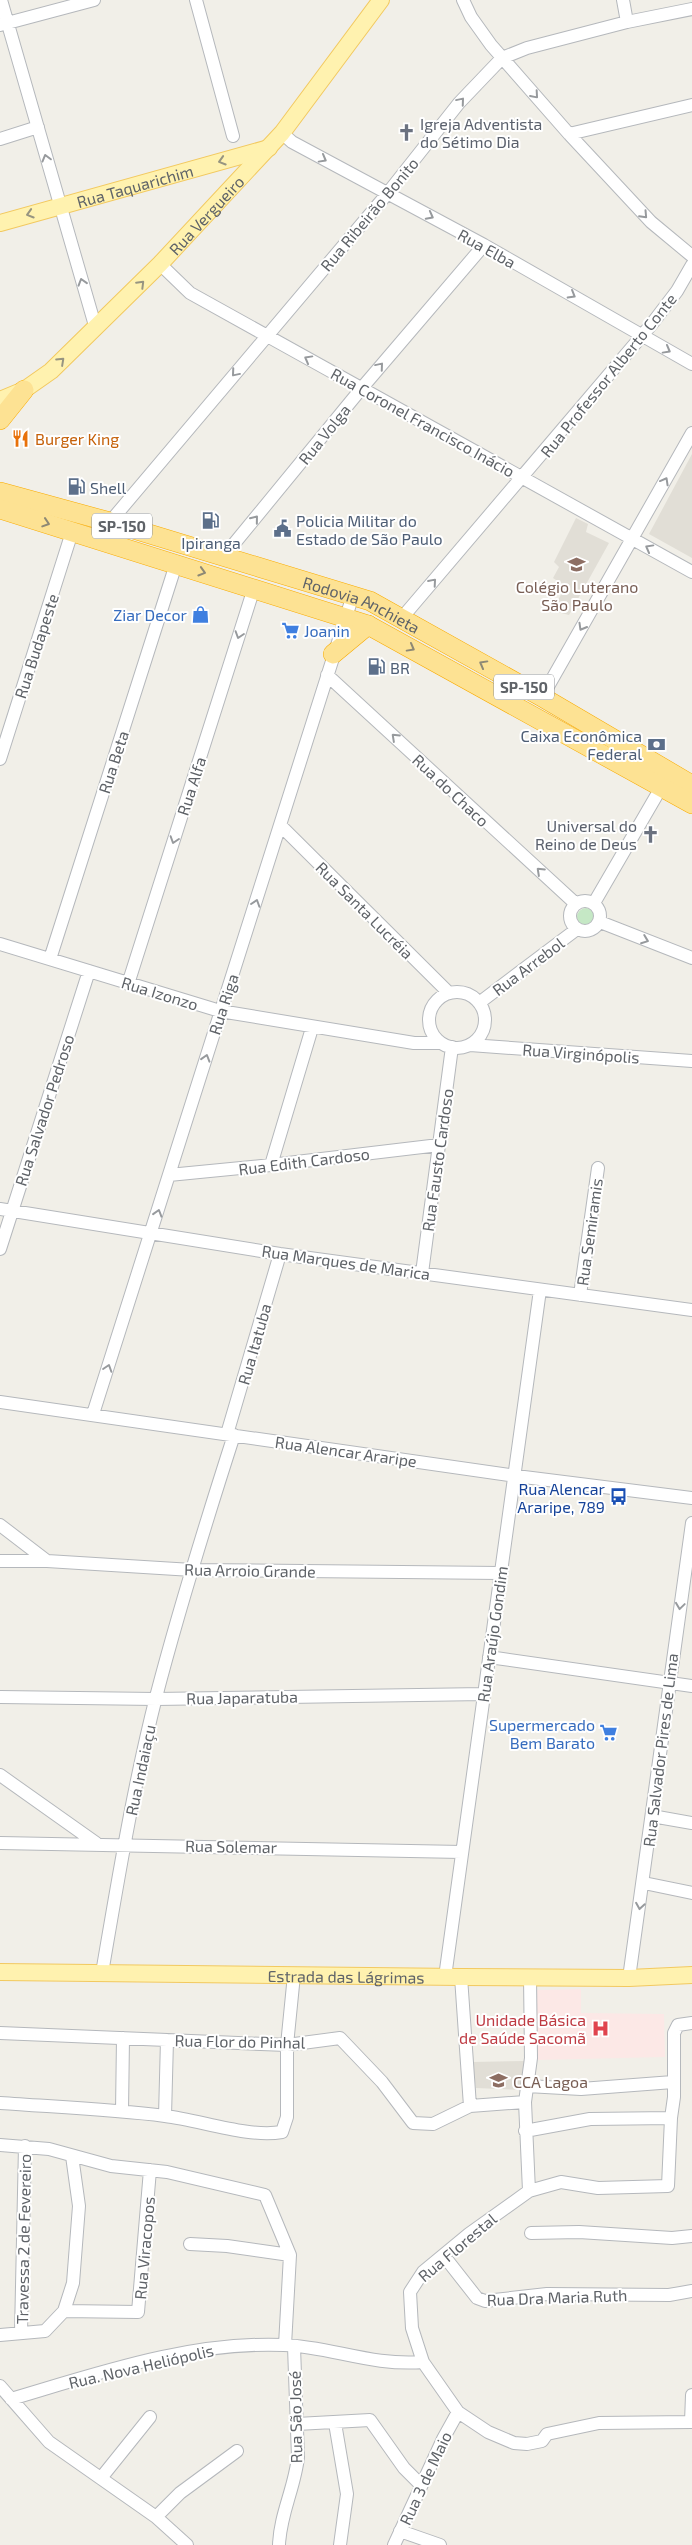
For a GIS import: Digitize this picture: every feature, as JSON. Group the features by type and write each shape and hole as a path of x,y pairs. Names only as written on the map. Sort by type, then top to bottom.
{"highway":[{"path":"0,420 24,390"},
{"path":"0,477 19,498"},
{"name":"Rodovia Anchieta","path":"0,492 110,522 353,595 377,604 542,697 692,785"},
{"name":"Rodovia Anchieta","path":"0,509 368,624 692,804"},
{"path":"333,654 368,624"}],"main road":[{"name":"Rua Vergueiro","path":"0,400 24,390 51,371 96,329 160,264 282,133 381,0"},
{"name":"Rua Taquarichim","path":"0,223 269,148"},
{"name":"Estrada das Lágrimas","path":"0,1972 629,1978 692,1975"}],"street":[{"path":"1,0 3,24 38,127 96,329"},
{"path":"3,24 94,0"},
{"path":"196,0 233,136"},
{"path":"463,0 479,30 569,134 651,222 692,256"},
{"path":"623,0 626,22"},
{"name":"Rua Ribeirão Bonito","path":"110,522 387,194 459,103 502,58 527,48 626,22 692,10"},
{"path":"569,134 692,105"},
{"path":"0,139 38,127"},
{"name":"Rua Elba","path":"282,133 292,142 484,245 692,364"},
{"name":"Rua Volga","path":"224,556 361,389 484,245"},
{"name":"Rua Coronel Francisco Inácio","path":"160,264 190,294 524,477 692,572"},
{"name":"Rua Professor Alberto Conte","path":"402,619 642,336 677,291 692,265"},
{"path":"542,697 692,433"},
{"name":"Rua Budapeste","path":"0,759 4,736 72,532"},
{"name":"Rua Beta","path":"50,959 176,564"},
{"name":"Rua Alfa","path":"128,984 254,588"},
{"name":"Rua Riga","path":"93,1414 152,1234 220,1011 281,826 333,654 353,595"},
{"name":"Rua do Chaco","path":"327,675 576,904"},
{"path":"594,903 662,786"},
{"name":"Rua Santa Lucréia","path":"281,826 450,993"},
{"path":"583,901 594,903 600,911 600,922 590,931 577,929 570,919 571,911 576,904 583,901"},
{"path":"600,922 692,958"},
{"name":"Rua Arrebol","path":"479,1003 577,929"},
{"name":"Rua Izonzo","path":"0,944 220,1011 312,1028 414,1043 447,1045"},
{"name":"Rua Salvador Pedroso","path":"0,1249 5,1210 89,971"},
{"path":"450,993 466,993 479,1003 485,1021 482,1031 470,1045 461,1048 447,1045 432,1031 429,1016 436,1002 450,993"},
{"path":"271,1165 312,1028"},
{"name":"Rua Fausto Cardoso","path":"422,1273 439,1144 447,1045"},
{"name":"Rua Virginópolis","path":"470,1045 692,1061"},
{"name":"Rua Edith Cardoso","path":"169,1175 271,1165 439,1144"},
{"name":"Rua Semiramis","path":"580,1295 598,1168"},
{"name":"Rua Marques de Marica","path":"5,1210 280,1254 692,1310"},
{"name":"Rua Itatuba","path":"192,1570 280,1254"},
{"name":"Rua Araújo Gondim","path":"470,2106 453,1977 462,1852 500,1573 516,1476 540,1290"},
{"name":"Rua Alencar Araripe","path":"0,1402 516,1476 692,1498"},
{"name":"Rua Salvador Pires de Lima","path":"629,1978 644,1883 668,1683 692,1523"},
{"path":"0,1525 47,1561"},
{"name":"Rua Arroio Grande","path":"0,1561 47,1561 192,1570 500,1573"},
{"name":"Rua Indaiaçu","path":"102,1973 124,1843 156,1699 192,1570"},
{"path":"489,1657 692,1686"},
{"name":"Rua Japaratuba","path":"0,1697 156,1699 484,1694"},
{"path":"0,1775 96,1843"},
{"path":"652,1816 692,1823"},
{"name":"Rua Solemar","path":"0,1843 124,1843 462,1852"},
{"path":"644,1883 692,1893"},
{"path":"0,2103 165,2116 227,2129 282,2132 286,2118 287,2045 294,1975"},
{"path":"529,2191 525,2102 531,2058 530,1977"},
{"path":"525,2130 590,2119 671,2118 675,2028 678,2025 692,2023"},
{"name":"Rua Flor do Pinhal","path":"0,2033 287,2045 340,2038 382,2082 413,2123 432,2124 470,2106 525,2102"},
{"path":"122,2112 123,2038"},
{"path":"165,2116 167,2040"},
{"path":"527,2086 581,2089 673,2082"},
{"name":"Rua Florestal","path":"671,2118 668,2186 598,2188 562,2182 529,2191 423,2272 410,2292 412,2328 423,2362 458,2412 488,2432 514,2443 527,2444 542,2440 546,2434 600,2423 691,2427"},
{"path":"0,2145 48,2148 111,2166 167,2172 265,2195 290,2255"},
{"name":"Travessa 2 de Fevereiro","path":"21,2333 24,2146"},
{"path":"0,2335 45,2331 64,2311 73,2282 79,2206 72,2156"},
{"name":"Rua Viracopos","path":"64,2311 138,2312 150,2170"},
{"path":"531,2233 579,2232 672,2238 692,2236"},
{"path":"190,2244 226,2246 290,2255"},
{"name":"Rua São José","path":"279,2545 286,2503 296,2471 297,2424 289,2346 290,2255"},
{"name":"Rua Dra Maria Ruth","path":"444,2256 477,2298 485,2301 547,2294 670,2295 692,2291"},
{"name":"Rua. Nova Heliópolis","path":"11,2399 186,2352 228,2346 289,2346 376,2362 423,2362"},
{"path":"0,2386 49,2442 156,2517 187,2545"},
{"path":"691,2427 692,2395"},
{"name":"Rua 3 de Maio","path":"394,2545 421,2485 458,2412"},
{"path":"101,2478 150,2417"},
{"path":"297,2424 335,2423 360,2419 374,2422 394,2454 421,2485"},
{"path":"335,2423 347,2494 340,2545"},
{"path":"156,2517 180,2493 237,2451"},
{"path":"400,2531 440,2545"}],"shaded area":[{"path":"692,454 692,558 649,534"},
{"name":"Colégio Luterano São Paulo","path":"576,518 588,524 586,532 609,543 569,615 553,611 565,586 553,578 559,567 554,562"},
{"name":"Unidade Básica de Saúde Sacomã","path":"581,1989 581,2013 664,2014 665,2057 536,2060 533,1990"},
{"name":"CCA Lagoa","path":"526,2061 522,2090 476,2088 472,2062"}],"green space":[{"path":"586,908 592,911 595,917 592,923 586,926 580,923 577,917 580,911"}],"place":[{"name":"Igreja Adventista do Sétimo Dia","path":"406,132"},
{"name":"Burger King","path":"21,438"},
{"name":"Shell","path":"76,487"},
{"name":"Ipiranga","path":"211,520"},
{"name":"Policia Militar do Estado de São Paulo","path":"282,529"},
{"name":"Colégio Luterano São Paulo","path":"577,565"},
{"name":"Ziar Decor","path":"201,614"},
{"name":"Joanin","path":"290,630"},
{"name":"BR","path":"376,667"},
{"name":"Caixa Econômica Federal","path":"656,744"},
{"name":"Universal do Reino de Deus","path":"651,834"},
{"name":"Rua Alencar Araripe, 789","path":"619,1497"},
{"name":"Supermercado Bem Barato","path":"609,1733"},
{"name":"Unidade Básica de Saúde Sacomã","path":"600,2028"},
{"name":"CCA Lagoa","path":"499,2081"}]}
